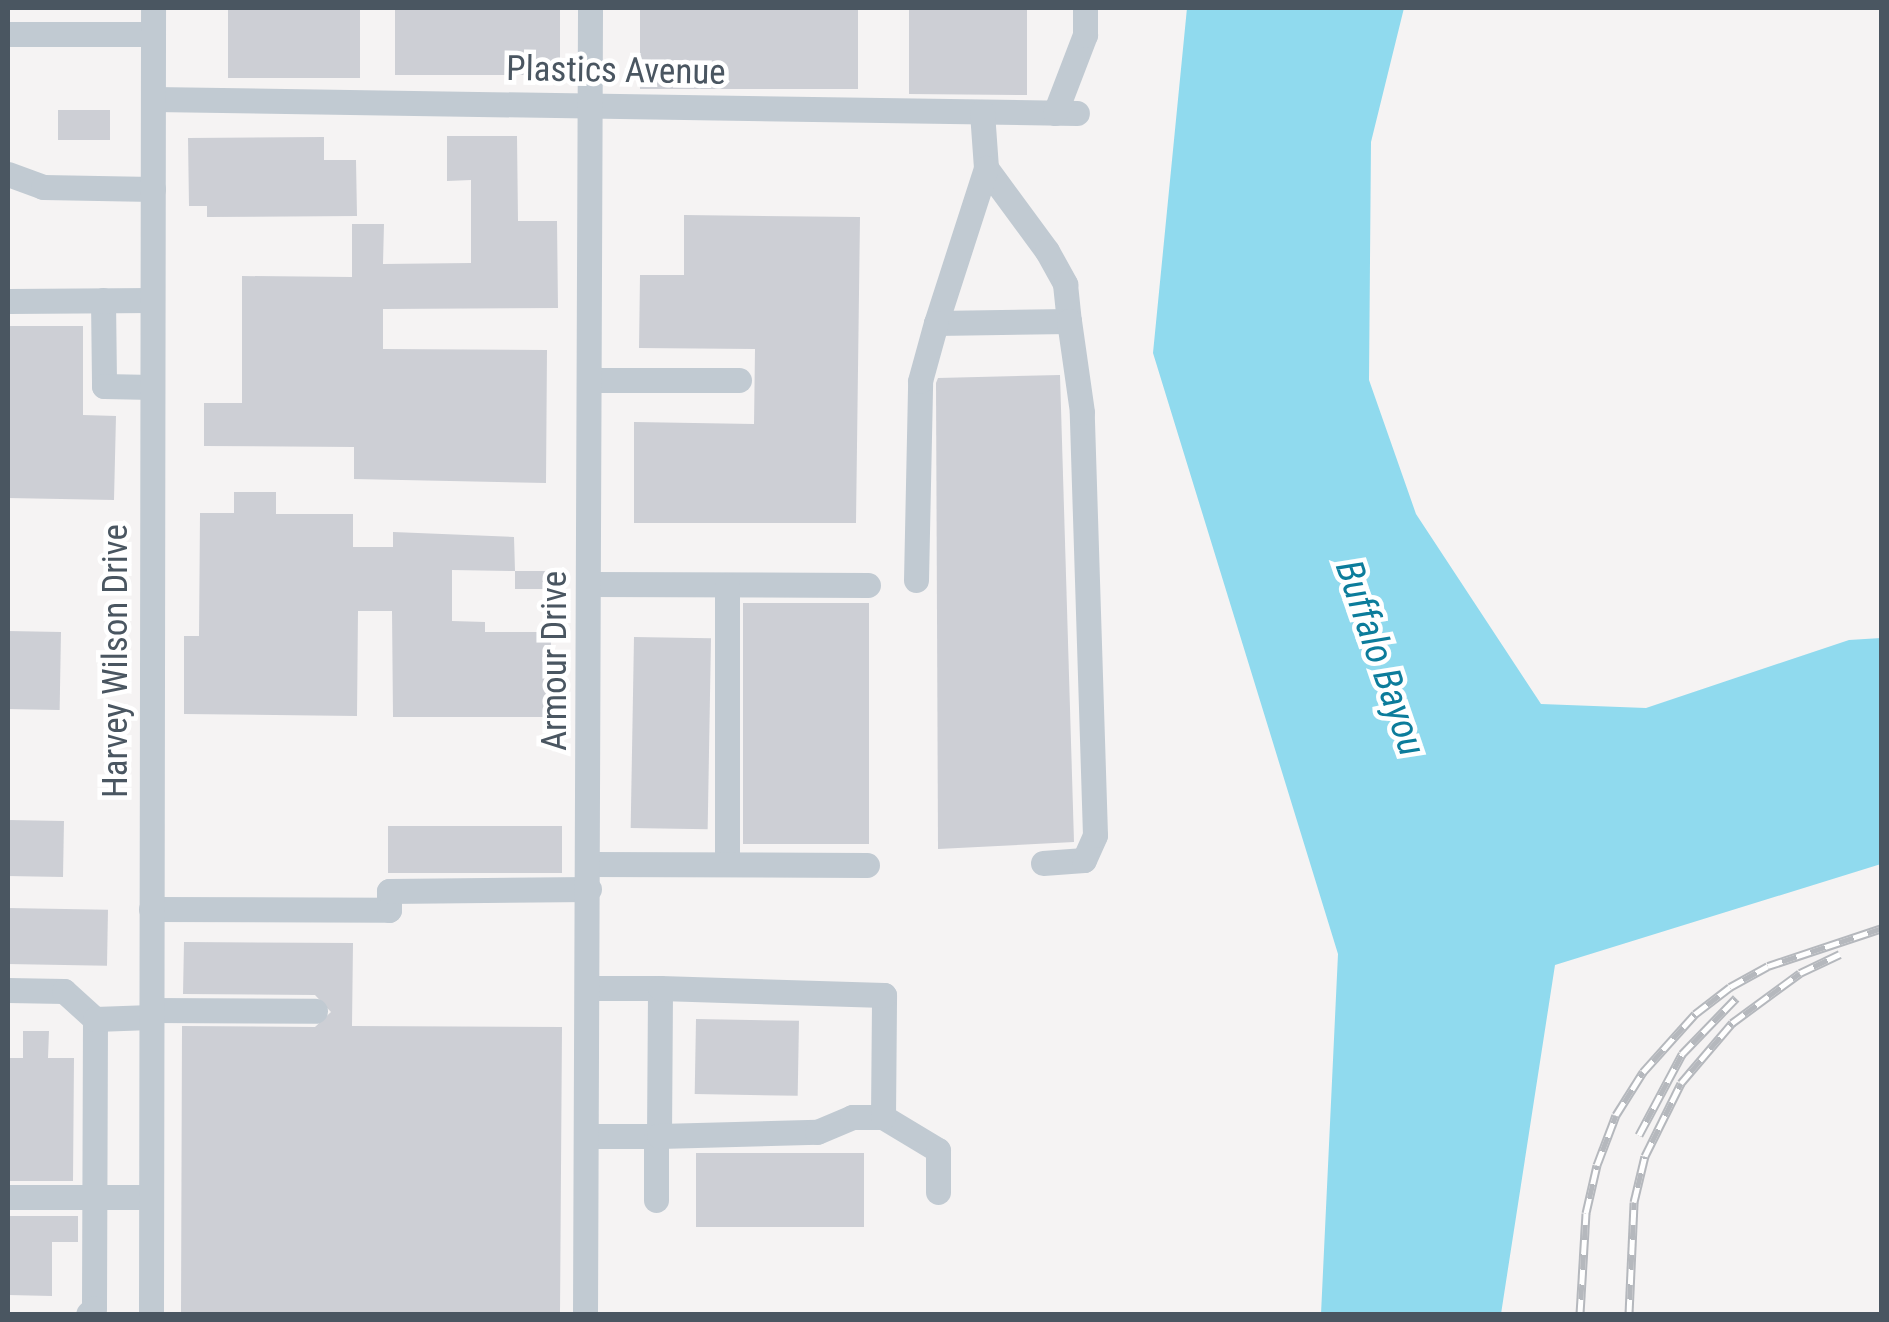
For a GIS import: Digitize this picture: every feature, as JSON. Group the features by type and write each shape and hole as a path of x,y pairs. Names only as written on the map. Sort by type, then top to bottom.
{"street":[{"name":"Harvey Wilson Drive","path":"151,1314 153,8"},
{"name":"Armour Drive","path":"586,1314 592,380 590,8"},
{"name":"Plastics Avenue","path":"154,99 1066,113 1085,35 1085,8"},
{"path":"8,34 153,34"},
{"path":"916,580 920,381 986,168 982,112"},
{"path":"986,168 1010,192 1056,268 1069,321 1082,412 1094,835 1084,860 1043,863"},
{"path":"9,176 43,186 153,188"},
{"path":"103,300 104,386 152,387"},
{"path":"8,301 152,300"},
{"path":"936,323 1069,321"},
{"path":"592,380 739,380"},
{"path":"590,584 868,584"},
{"path":"726,584 726,864"},
{"path":"151,909 389,910 389,891 726,864 867,864"},
{"path":"588,988 884,995 884,1118"},
{"path":"656,1200 660,988"},
{"path":"8,990 64,991 95,1019 94,1308 88,1314"},
{"path":"95,1019 151,1013 315,1011"},
{"path":"587,1136 817,1132 852,1118 884,1118 938,1150 938,1192"},
{"path":"8,1197 151,1197"}],"water":[{"name":"Buffalo Bayou","path":"1187,8 1404,8 1371,142 1369,380 1416,514 1541,704 1646,708 1849,640 1881,638 1881,864 1555,965 1501,1314 1321,1314 1338,954 1153,353"}],"building":[{"path":"228,8 360,8 360,78 228,78"},
{"path":"395,8 560,8 560,75 395,75"},
{"path":"640,8 858,8 858,89 640,89"},
{"path":"1027,8 1027,95 909,94 909,10"},
{"path":"58,110 110,110 110,140 58,140"},
{"path":"447,136 517,136 518,221 557,221 558,308 383,309 383,349 547,350 546,483 354,479 354,447 204,446 204,403 242,403 242,276 352,277 352,224 384,224 383,264 471,263 471,180 447,181"},
{"path":"324,137 324,160 356,160 357,216 207,217 207,206 189,206 188,138"},
{"path":"684,215 860,217 856,523 634,523 634,422 754,424 755,349 639,348 640,275 684,275"},
{"path":"8,326 83,326 83,415 116,416 114,500 8,498"},
{"path":"1060,375 1074,842 938,849 936,383 938,378"},
{"path":"234,492 276,492 276,514 353,514 353,547 393,547 393,532 514,537 515,571 452,570 452,621 485,622 485,632 551,632 551,717 393,717 392,611 358,611 357,716 184,714 184,636 199,636 200,513 234,513"},
{"path":"515,571 549,571 549,589 515,589"},
{"path":"743,603 869,603 869,844 743,844"},
{"path":"8,631 61,632 60,710 8,709"},
{"path":"634,637 711,638 708,829 631,828"},
{"path":"8,820 64,821 63,877 8,876"},
{"path":"388,826 562,826 562,873 388,873"},
{"path":"8,908 108,910 107,966 8,964"},
{"path":"184,942 353,943 352,1026 562,1027 560,1314 181,1314 182,1026 315,1027 331,1012 315,995 183,994"},
{"path":"696,1019 799,1021 798,1096 695,1094"},
{"path":"23,1031 49,1031 48,1058 74,1058 73,1181 8,1181 8,1058 23,1058"},
{"path":"696,1153 864,1153 864,1227 696,1227"},
{"path":"8,1216 78,1216 78,1242 52,1242 52,1296 8,1295"}],"railway":[{"path":"1580,1314 1586,1213 1597,1165 1616,1115 1643,1072 1695,1014 1730,987 1768,966 1882,928"},
{"path":"1629,1314 1634,1202 1645,1156 1681,1083 1732,1023 1800,973 1840,954"},
{"path":"1639,1135 1682,1054 1736,998"}]}
